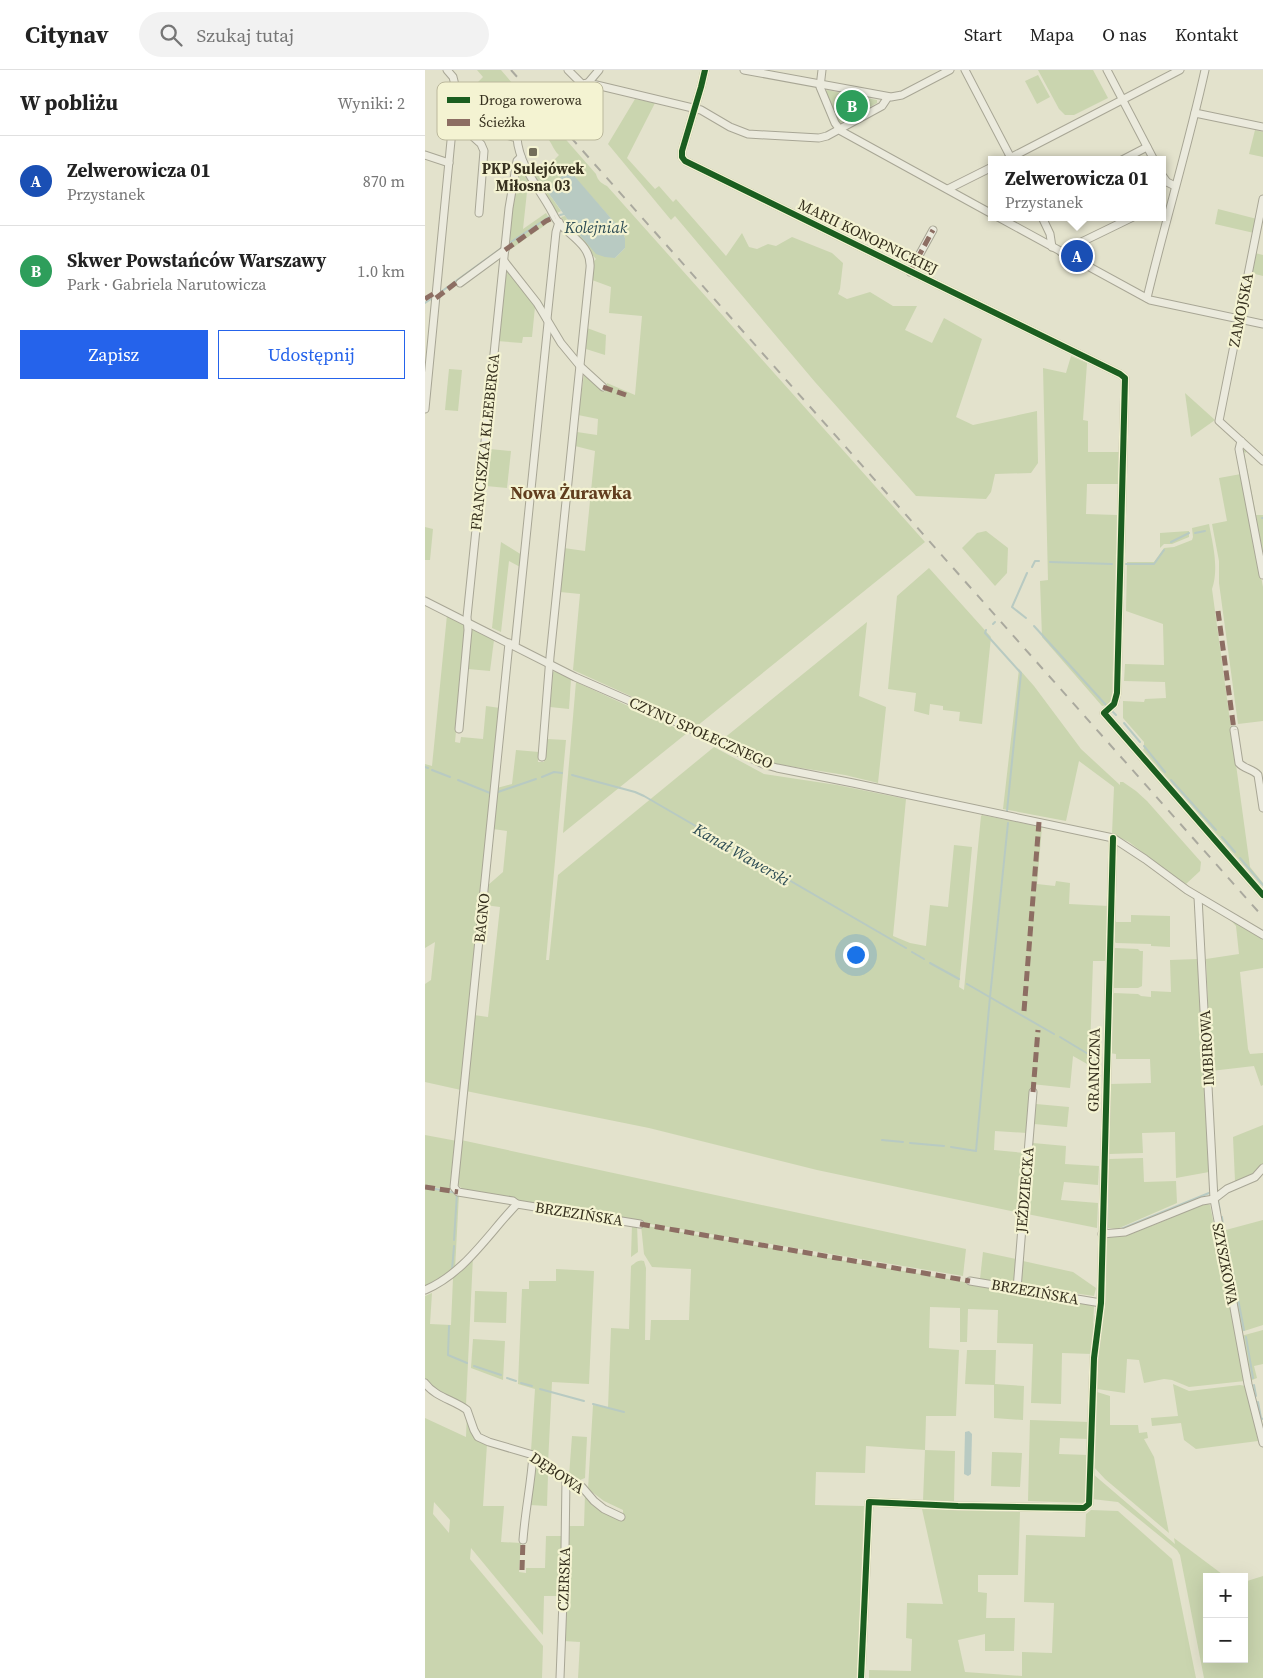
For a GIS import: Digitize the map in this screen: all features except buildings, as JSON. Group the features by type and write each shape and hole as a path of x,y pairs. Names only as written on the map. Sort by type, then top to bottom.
{"street":[{"path":"447,70 455,82"},
{"path":"567,70 579,82"},
{"path":"589,82 599,70"},
{"name":"MARII KONOPNICKIEJ","path":"705,70 681,151 685,161 1125,378 1117,692 1113,704 1104,714 1263,895"},
{"path":"744,70 888,97 902,95 950,70"},
{"path":"822,70 820,84 835,123 840,130 988,212"},
{"path":"965,70 1008,156"},
{"path":"1107,70 1152,156"},
{"path":"1015,156 1180,70"},
{"path":"1166,205 1175,186 1205,70"},
{"path":"603,87 695,108 707,112 735,129 753,135 819,138 840,130 882,106 888,97"},
{"path":"1195,113 1263,127"},
{"path":"425,409 451,140"},
{"path":"477,140 484,150 479,213"},
{"path":"517,140 521,157 559,222 590,257 549,664 542,757"},
{"path":"1130,156 1147,147"},
{"path":"425,155 449,163"},
{"name":"FRANCISZKA KLEEBERGA","path":"459,730 467,617 511,192 517,162 521,157"},
{"path":"948,189 988,169"},
{"path":"1166,181 1175,186"},
{"path":"960,196 961,183"},
{"name":"ZAMOJSKA","path":"1241,442 1219,421 1263,199"},
{"path":"1006,221 1147,298 1161,303 1263,324"},
{"path":"1044,221 1050,234 1053,248"},
{"path":"1061,252 1125,221"},
{"path":"1147,298 1163,221"},
{"name":"BAGNO","path":"458,1192 454,1187 556,232 559,222"},
{"path":"910,272 933,230"},
{"path":"460,283 505,250"},
{"path":"504,260 537,303 561,343 580,366 603,387"},
{"path":"1263,461 1241,442 1239,449 1263,575"},
{"name":"CZYNU SPOŁECZNEGO","path":"425,600 468,624 512,644 549,664 737,750 763,764 1113,838"},
{"path":"1234,730 1239,762 1258,776 1263,808"},
{"path":"1113,838 1198,897 1263,935"},
{"name":"GRANICZNA","path":"861,1678 869,1502 1024,1508 1084,1508 1089,1504 1094,1358 1101,1303 1113,838"},
{"name":"IMBIROWA","path":"1198,897 1214,1199"},
{"name":"JEŹDZIECKA","path":"1017,1288 1033,1092"},
{"path":"1102,1234 1125,1232 1202,1201 1214,1199 1227,1189 1255,1177 1263,1168"},
{"name":"BRZEZIŃSKA","path":"458,1192 513,1201 517,1204 640,1224"},
{"name":"SZYSZKOWA","path":"1214,1199 1248,1384 1263,1443"},
{"name":"BRZEZIŃSKA","path":"425,1290 436,1286 454,1274 517,1204"},
{"name":"BRZEZIŃSKA","path":"970,1280 1101,1303"},
{"name":"DĘBOWA","path":"425,1383 441,1396 467,1410 478,1437 533,1455 557,1475 582,1487 604,1509 621,1517"},
{"path":"523,1540 533,1455"},
{"name":"CZERSKA","path":"560,1678 566,1479"}],"green space":[{"path":"477,70 501,70 511,82 478,82 483,77"},
{"path":"1038,70 1093,70 1108,98 1074,115 1065,115 1059,109"},
{"path":"1038,75 1050,97 1037,104 1025,81"},
{"path":"827,90 877,100 877,103 839,124 825,94"},
{"path":"635,99 655,103 627,158 655,189 659,186 673,202 676,199 726,256 742,233 749,247 757,249 768,244 776,246 792,237 832,253 843,263 838,294 847,299 870,292 893,306 917,306 905,330 932,343 944,318 982,339 956,417 973,425 1037,411 1038,463 1031,473 995,474 991,492 986,499 916,496 815,382 675,216 671,220 608,144"},
{"path":"1255,130 1263,132 1263,157 1249,154"},
{"path":"549,140 566,140 600,181 607,186 925,542 697,726 573,670 580,594 560,592 564,548 585,551 595,451 575,446 577,432 597,435 598,419 578,415 584,375 605,392 607,383 635,395 642,316 609,313 611,287 592,280 594,261 596,259 561,217 565,216 573,227 615,258 625,248 625,238 622,231 570,172 547,191 561,211 555,214 537,181 533,169 538,164 542,169 546,166 555,175 558,170 552,162 559,155"},
{"path":"519,170 529,173 523,229 546,213 551,221 511,249 510,221"},
{"path":"1218,209 1257,219 1254,233 1215,224"},
{"path":"1255,253 1263,255 1263,276 1251,273"},
{"path":"508,271 535,307 532,337 523,337 522,343 497,341 503,282"},
{"path":"587,328 606,335 605,355 586,349"},
{"path":"1071,356 1087,363 1083,420 1088,421 1088,452 1119,452 1118,484 1087,484 1086,514 1117,515 1112,700 1107,705 1102,706 1042,637 1040,581 1048,580 1043,368 1066,373"},
{"path":"449,369 462,370 458,411 445,410"},
{"path":"1185,393 1215,420 1191,437"},
{"path":"1241,447 1246,451 1246,453 1244,452 1256,515 1263,515 1263,567"},
{"path":"490,449 511,451 507,488 486,486"},
{"path":"1241,474 1263,587 1263,721 1238,724 1219,583 1219,561 1212,524 1227,521 1219,478"},
{"path":"1209,524 1215,565 1212,589 1250,867 1263,883 1263,887 1143,750 1144,742 1123,718 1123,701 1144,702 1145,699 1166,698 1165,682 1124,681 1125,664 1164,665 1163,624 1126,611 1127,562 1154,562 1164,548 1174,547 1192,540 1192,528"},
{"path":"425,527 433,529 430,560 425,560"},
{"path":"986,531 1008,548 1007,573 995,586 962,548 977,533"},
{"path":"1189,531 1189,537 1172,544 1164,544 1160,548 1160,533"},
{"path":"501,542 522,555 522,568 509,561 501,632 492,628"},
{"path":"929,568 991,637 982,724 959,721 960,712 943,710 943,706 930,704 929,715 914,711 916,693 888,689 897,596"},
{"path":"447,615 466,625 455,742 460,743 461,737 483,739 486,706 500,708 461,1090 425,1082 425,984 431,980 435,942 425,948 425,764 432,766"},
{"path":"867,622 859,696 886,707 878,783 845,775 770,763 723,739"},
{"path":"472,628 494,640 490,671 468,669"},
{"path":"1019,669 1081,749 1120,785 1120,782 1123,782 1147,801 1201,862 1200,871 1186,884 1129,842 1112,834 1114,787 1079,761 1066,821 1003,809"},
{"path":"556,671 571,679 569,709 550,707 553,672"},
{"path":"576,682 687,733 563,833"},
{"path":"547,739 566,740 546,960 549,960 558,875 714,747 764,774 837,785 906,799 893,936 910,943 926,946 930,905 948,907 954,845 972,847 959,987 964,990 981,816 1042,827 1037,884 1055,886 1056,881 1070,883 1069,904 1109,906 1108,961 1093,961 1090,1050 1101,1056 1100,1064 1090,1058 1089,1065 1073,1056 1070,1088 1031,1084 1027,1133 995,1131 994,1150 1025,1153 1020,1213 817,1170 649,1128 466,1091 474,1015 488,1017 500,907 485,905 487,886 503,872 507,831 493,829 497,788 512,784 516,750 539,752 538,762 544,762"},
{"path":"1131,915 1170,916 1170,947 1151,946 1151,944 1116,943 1113,940 1114,918 1116,922 1131,922"},
{"path":"1226,915 1263,937 1263,968 1240,972 1248,1049 1250,1054 1263,1053 1263,1085 1261,1086 1254,1066 1211,1071 1206,959 1239,954 1236,926"},
{"path":"1115,948 1143,951 1142,986 1138,988 1114,988 1112,985 1113,950"},
{"path":"1198,959 1209,1172 1176,1178 1175,1132 1142,1133 1143,1153 1109,1154 1109,1084 1151,1083 1150,1059 1116,1059 1116,1054 1109,1053 1111,995 1114,993 1138,994 1151,997 1151,991 1171,992 1170,960"},
{"path":"1036,1104 1069,1107 1067,1127 1034,1124"},
{"path":"1263,1125 1263,1165 1252,1175 1235,1181 1233,1137"},
{"path":"425,1135 457,1141 451,1190 425,1186"},
{"path":"461,1140 966,1249 963,1276 466,1192 457,1184"},
{"path":"1033,1143 1066,1146 1065,1164 1099,1166 1098,1185 1064,1182 1061,1200 1098,1203 1097,1228 1027,1214"},
{"path":"1143,1158 1144,1182 1176,1181 1177,1203 1117,1229 1108,1228 1109,1159"},
{"path":"425,1188 459,1194 455,1269 436,1282 425,1286"},
{"path":"1205,1203 1210,1205 1245,1381 1189,1387 1164,1379 1144,1383 1139,1360 1127,1359 1125,1393 1097,1389 1099,1338 1105,1296 1107,1237 1145,1228"},
{"path":"1263,1220 1263,1325 1241,1332 1222,1231"},
{"path":"632,1224 637,1224 638,1252 631,1257"},
{"path":"641,1225 1094,1306 1092,1354 1062,1353 1061,1404 1031,1403 1033,1344 997,1343 998,1310 968,1309 967,1342 960,1342 960,1308 930,1307 929,1348 959,1350 956,1416 926,1416 925,1450 866,1446 865,1473 816,1472 815,1505 864,1506 858,1678 578,1678 580,1642 563,1641 568,1526 584,1526 585,1494 601,1511 623,1521 623,1510 604,1501 588,1489 593,1405 608,1408 611,1328 629,1329 631,1266 637,1262 644,1261 646,1268 645,1340 650,1340 651,1320 689,1320 691,1269 652,1267 644,1254"},
{"path":"983,1252 1016,1259 1014,1281 1010,1284 980,1279"},
{"path":"473,1256 466,1405 428,1386 425,1379 425,1296 432,1293 430,1324 451,1325 453,1278"},
{"path":"1023,1261 1073,1272 1096,1288 1094,1296 1023,1286 1021,1282"},
{"path":"556,1269 594,1271 589,1384 552,1382 548,1464 531,1451 535,1389 518,1384 522,1289 529,1289 529,1281 556,1281"},
{"path":"475,1291 507,1292 506,1323 474,1322"},
{"path":"1263,1330 1263,1364 1254,1366 1257,1378 1250,1381 1241,1336"},
{"path":"473,1339 505,1341 503,1380 471,1368"},
{"path":"967,1350 996,1350 995,1384 1024,1386 1023,1420 994,1418 994,1385 965,1384"},
{"path":"1173,1384 1189,1391 1240,1385 1246,1386 1258,1441 1196,1449 1184,1440 1181,1423 1152,1426 1151,1418 1178,1416"},
{"path":"1097,1392 1110,1396 1110,1425 1138,1425 1139,1433 1147,1432 1148,1438 1144,1439 1154,1457 1169,1533 1105,1479 1093,1466"},
{"path":"467,1413 475,1436 487,1444 483,1506 504,1506 501,1542 521,1543 519,1572 526,1573 526,1568 545,1568 546,1536 562,1536 561,1596 544,1596 543,1635 471,1548 470,1559 543,1646 542,1678 425,1678 425,1418 466,1437","holes":["434,1502 450,1520 449,1533 433,1514"]},
{"path":"1030,1420 1089,1422 1089,1439 1060,1438 1059,1454 1088,1455 1086,1503 1028,1501"},
{"path":"572,1436 587,1437 585,1478 580,1480 569,1476"},
{"path":"925,1450 955,1451 954,1502 923,1501"},
{"path":"992,1452 1022,1453 1020,1487 991,1486"},
{"path":"535,1464 548,1474 547,1506 530,1505"},
{"path":"1093,1474 1175,1544 1174,1538 1221,1573 1203,1573 1203,1663 1248,1663 1248,1581 1263,1576 1263,1678 1204,1678 1180,1555 1177,1550 1118,1502 1092,1499"},
{"path":"922,1509 1020,1512 1018,1575 978,1575 978,1592 987,1593 986,1618 1015,1618 1014,1651 985,1651 985,1634 958,1640 965,1672 1022,1676 1022,1652 1052,1653 1054,1603 1024,1602 1026,1535 1085,1537 1086,1514 1091,1510 1118,1511 1172,1559 1196,1678 869,1678 869,1670 911,1671 912,1639 906,1638 907,1603 943,1604"}],"water":[{"name":"Kolejniak","path":"570,171 622,231 625,238 625,248 615,258 596,254 573,227 547,191 558,179"},
{"path":"969,1431 972,1434 971,1474 968,1476 964,1474 965,1432"}],"waterway":[{"path":"560,215 564,214"},
{"path":"508,244 549,217"},
{"path":"438,294 503,247"},
{"path":"425,303 434,297"},
{"path":"1195,533 1205,531"},
{"path":"1171,542 1189,533"},
{"path":"1126,564 1154,564 1164,550"},
{"path":"1032,567 1035,561 1039,561"},
{"path":"1050,562 1112,564"},
{"path":"1026,618 1012,607 1027,573"},
{"path":"1034,626 1106,705"},
{"path":"986,630 985,633 1021,673 1007,811"},
{"path":"1113,712 1116,715"},
{"path":"1124,723 1140,742"},
{"path":"1144,746 1165,772"},
{"name":"Kanał Wawerski","path":"432,770 450,777"},
{"name":"Kanał Wawerski","path":"542,777 554,772 562,773"},
{"name":"Kanał Wawerski","path":"572,775 644,796 906,948"},
{"name":"Kanał Wawerski","path":"498,792 536,779"},
{"name":"Kanał Wawerski","path":"458,780 490,793"},
{"path":"1171,780 1216,830"},
{"name":"Kanał Wawerski","path":"951,1147 976,1151 1008,823"},
{"path":"1222,837 1235,852"},
{"path":"1240,858 1263,885"},
{"name":"Kanał Wawerski","path":"912,952 924,959"},
{"name":"Kanał Wawerski","path":"930,963 959,979"},
{"name":"Kanał Wawerski","path":"967,984 1054,1034"},
{"name":"Kanał Wawerski","path":"1060,1037 1098,1060"},
{"path":"882,1140 903,1142"},
{"path":"910,1143 944,1146"},
{"name":"Kanał Wawerski","path":"1108,1167 1107,1230 1112,1230"},
{"path":"425,1187 457,1193 454,1240"},
{"name":"Kanał Wawerski","path":"1121,1229 1209,1193"},
{"name":"Kanał Wawerski","path":"1218,1200 1220,1211"},
{"name":"Kanał Wawerski","path":"1222,1217 1223,1225"},
{"name":"Kanał Wawerski","path":"1225,1232 1244,1330"},
{"path":"452,1270 454,1246"},
{"path":"449,1326 448,1355 467,1363"},
{"name":"Kanał Wawerski","path":"1246,1337 1253,1378"},
{"path":"474,1366 501,1375"},
{"path":"507,1378 516,1381"},
{"path":"521,1383 532,1386"},
{"name":"Kanał Wawerski","path":"1254,1385 1256,1396"},
{"path":"540,1389 584,1401"},
{"name":"Kanał Wawerski","path":"1258,1402 1261,1418 1263,1419"},
{"path":"593,1404 624,1412"}],"railway":[{"path":"511,70 522,82"},
{"path":"573,140 1263,917"}],"marked path":[{"path":"505,250 546,221 555,217"},
{"path":"910,272 933,230"},
{"path":"436,298 457,282 460,283"},
{"path":"425,299 433,294"},
{"path":"603,387 626,395"},
{"path":"1218,611 1234,730"},
{"path":"1024,1011 1039,822"},
{"path":"1033,1092 1038,1030"},
{"path":"425,1187 458,1192"},
{"path":"640,1224 970,1281"},
{"path":"522,1570 523,1540"}],"cycle path":[{"path":"705,70 682,151 682,157 685,161 1125,378 1117,693 1114,704 1104,713 1263,895"},
{"path":"861,1678 869,1502 958,1506 1084,1508 1089,1504 1094,1358 1101,1303 1113,838"}],"place":[{"name":"Skwer Powstańców Warszawy","path":"852,106"},
{"name":"PKP Sulejówek Miłosna 03","path":"533,152"},
{"name":"Zelwerowicza 01","path":"1077,256"}],"district":[{"name":"Nowa Żurawka","path":"571,493"}]}
